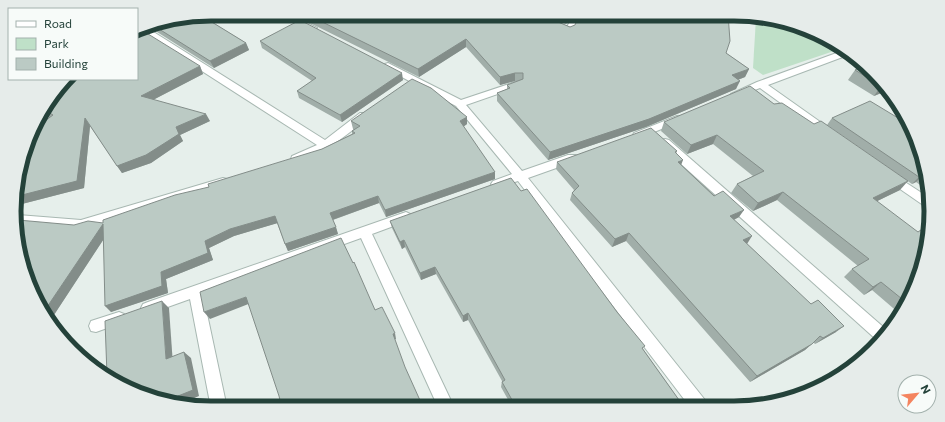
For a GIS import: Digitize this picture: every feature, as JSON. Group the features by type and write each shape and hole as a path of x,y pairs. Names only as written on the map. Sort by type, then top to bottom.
{"street":[{"path":"298,21 325,35"},
{"path":"548,22 569,30 574,21"},
{"path":"147,32 324,144"},
{"path":"724,99 760,84 842,54"},
{"path":"380,62 460,104 520,176 695,401"},
{"path":"401,88 414,79"},
{"path":"460,104 518,84"},
{"path":"760,84 836,137"},
{"path":"289,162 303,157 324,144 375,107"},
{"path":"629,138 687,115"},
{"path":"651,130 880,333"},
{"path":"483,189 585,153"},
{"path":"880,169 924,200"},
{"path":"21,220 81,225 237,178"},
{"path":"96,326 416,213"},
{"path":"364,231 443,401"},
{"path":"195,291 217,401"}],"green space":[{"path":"756,22 783,27 807,35 836,50 763,75 753,68"}],"building":[{"path":"199,21 210,21 246,43 210,61 158,28"},
{"path":"298,21 302,21 402,73 340,115 297,91 316,78 260,41"},
{"path":"320,21 556,21 570,27 575,25 577,21 729,21 730,41 726,53 749,69 732,75 740,81 649,119 550,152 497,93 510,88 507,85 523,79 523,73 515,73 500,77 466,39 418,69"},
{"path":"146,32 200,66 141,96 206,114 176,127 179,134 146,155 117,166 85,118 77,181 22,195 27,162 35,138 43,122 53,115 48,112 60,95 74,80 138,80 138,35"},
{"path":"859,68 871,80 855,70"},
{"path":"412,79 431,88 467,117 460,121 495,172 385,210 378,196 330,213 336,227 285,244 275,216 230,229 205,241 208,253 161,272 162,286 105,306 103,224 47,307 46,306 35,284 27,260 21,220 74,225 88,221 103,223 103,220 175,195 209,187 208,184 322,149 355,133 352,131 360,126 351,121"},
{"path":"750,86 774,104 782,103 814,124 821,121 908,181 873,198 918,232 923,228 918,260 910,284 902,299 881,282 873,287 852,269 869,259 783,192 758,203 737,184 764,171 717,135 691,145 664,122"},
{"path":"870,101 901,120 910,138 918,162 920,176 919,177 832,118"},
{"path":"651,128 677,151 675,152 683,160 678,162 714,196 723,191 744,210 730,216 752,236 743,240 811,304 818,300 844,326 823,338 820,336 812,344 757,376 629,233 615,239 572,193 579,186 557,162"},
{"path":"511,178 521,191 527,189 617,312 645,346 642,348 680,401 513,401 502,382 505,380 468,313 463,316 435,267 420,273 404,240 400,242 390,221"},
{"path":"341,238 353,263 354,262 375,310 382,307 395,333 393,334 405,367 420,401 280,401 246,297 204,312 200,292"},
{"path":"162,301 166,359 184,352 193,390 178,396 178,398 162,395 138,387 107,370 105,321"}]}
